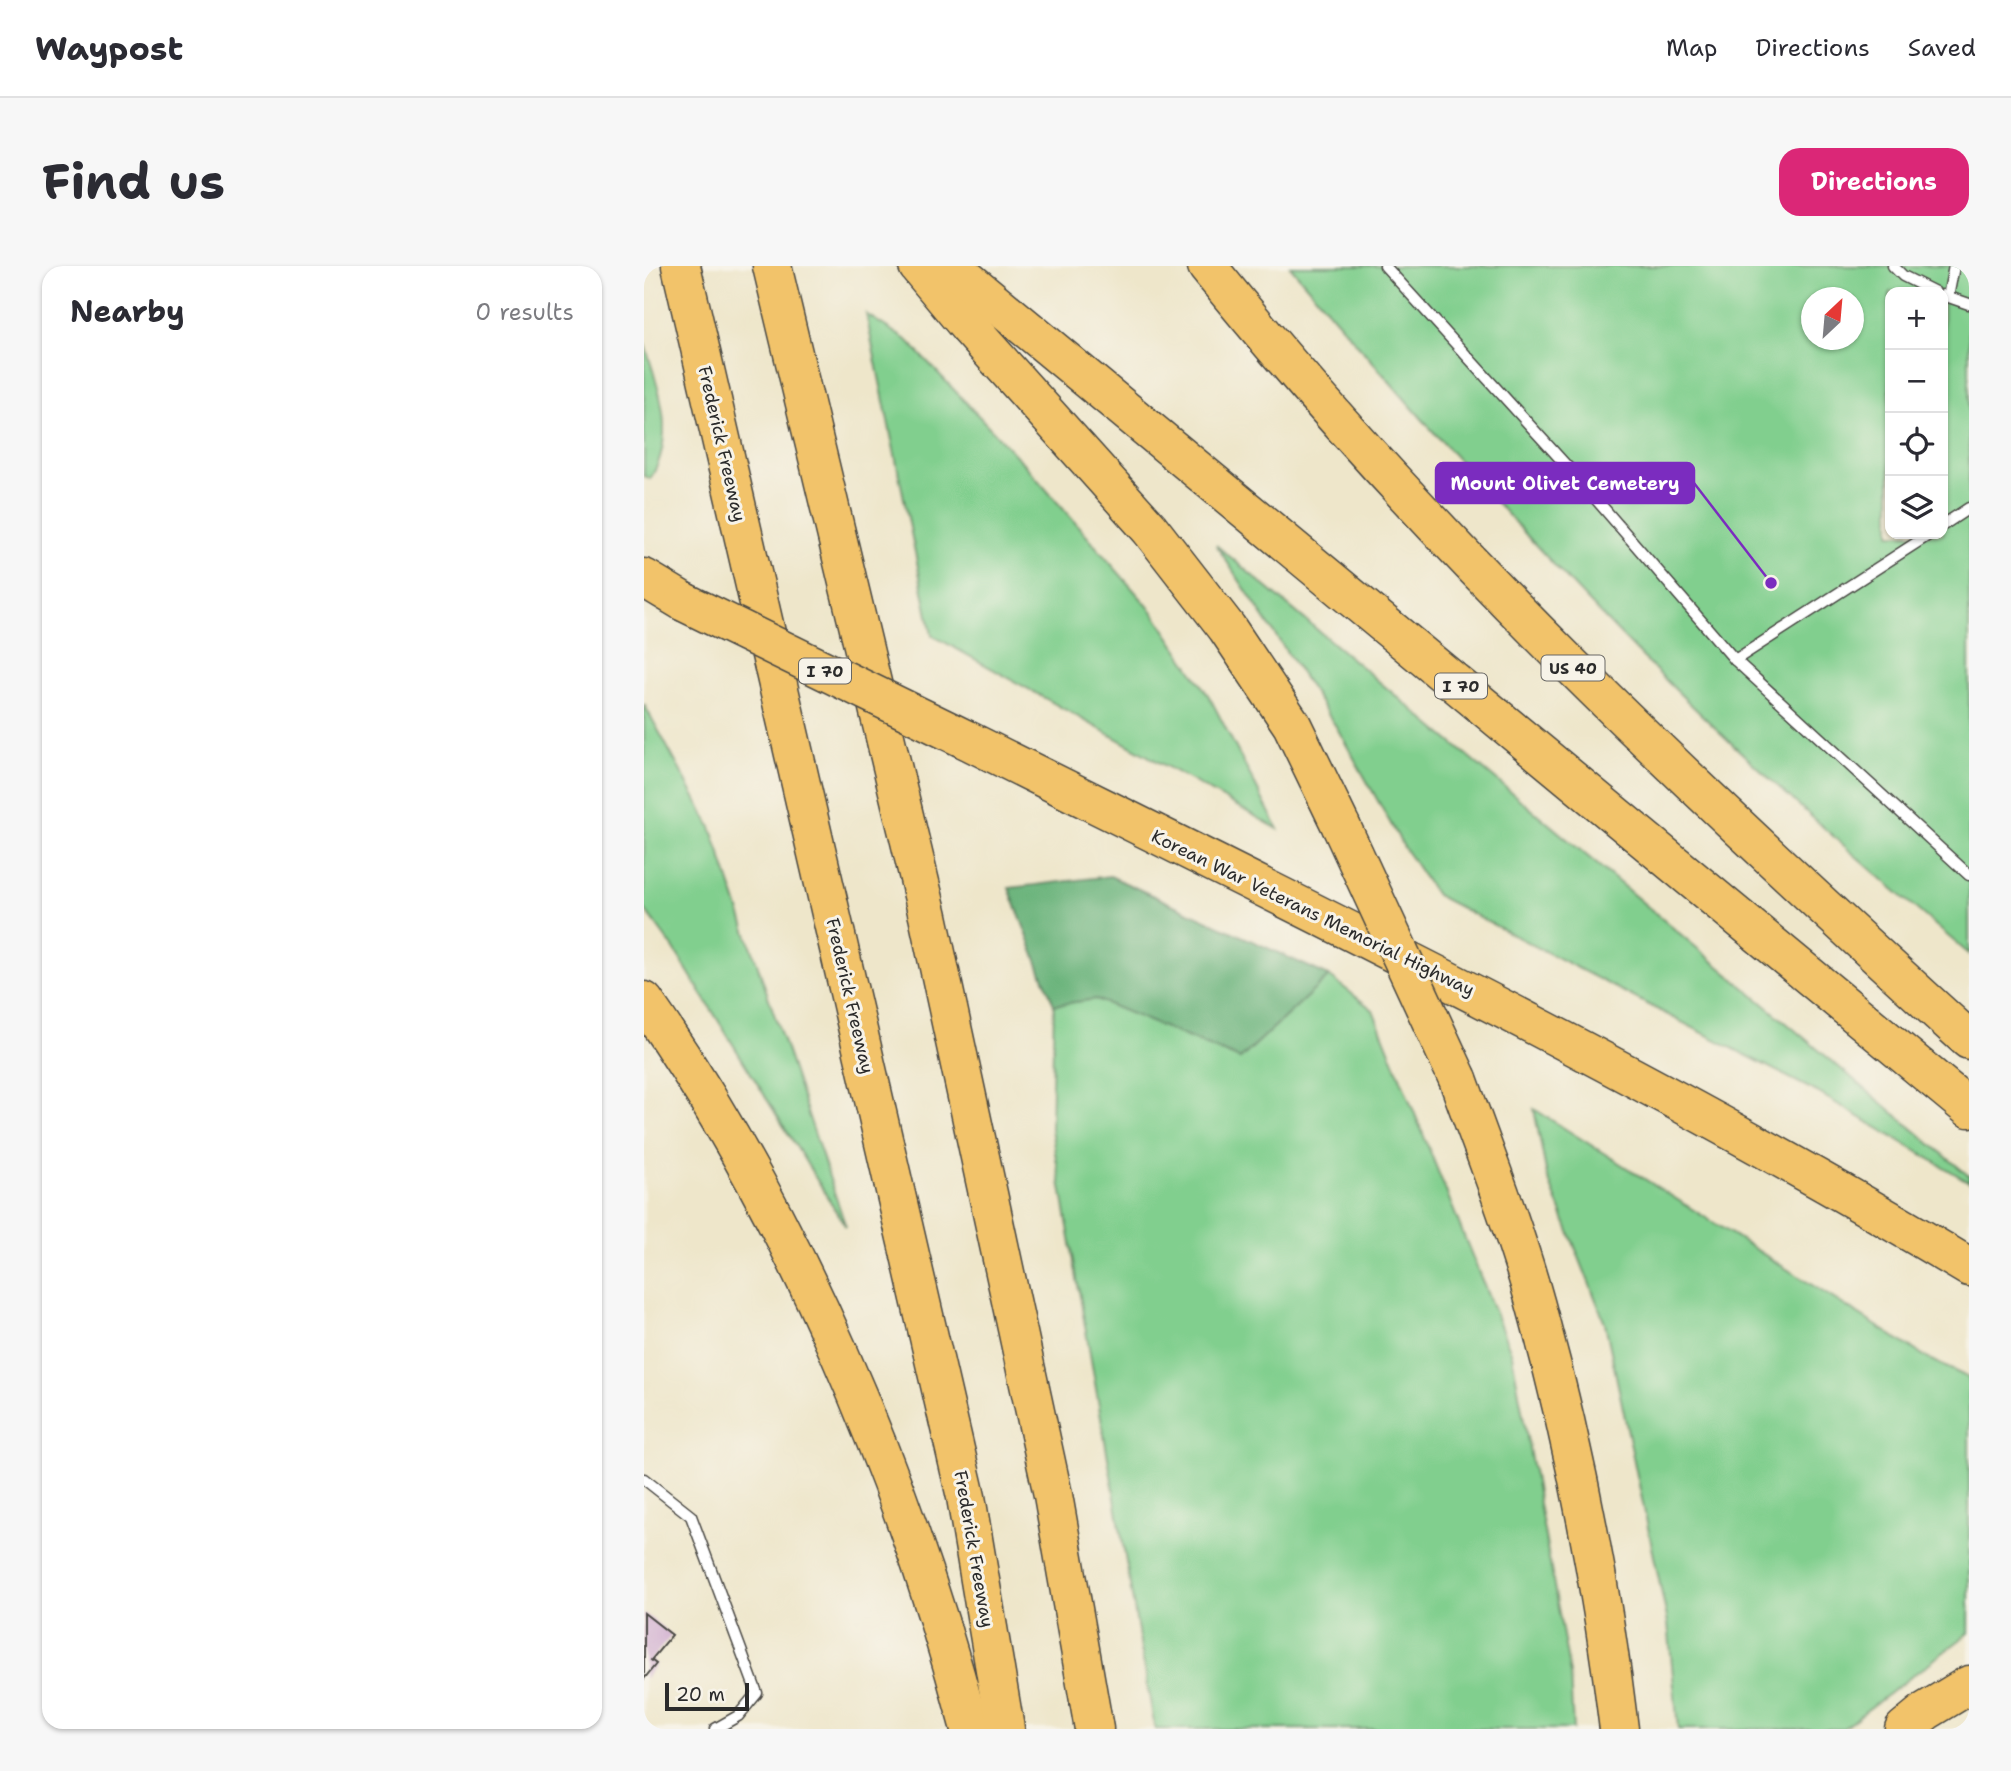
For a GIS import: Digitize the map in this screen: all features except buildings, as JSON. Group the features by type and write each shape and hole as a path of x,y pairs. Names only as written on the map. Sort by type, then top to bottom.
{"highway":[{"name":"Frederick Freeway","path":"681,266 966,1497 1005,1729"},
{"path":"772,266 928,916 1053,1495 1094,1729"},
{"path":"918,266 967,325 1150,529 1227,628 1292,725 1341,826 1458,1079 1536,1304 1589,1531 1619,1729"},
{"name":"I 70","path":"951,266 1969,1108"},
{"name":"US 40","path":"1207,266 1290,368 1437,531 1592,688 1969,1040"},
{"name":"Korean War Veterans Memorial Highway","path":"644,580 1518,1014 1735,1132 1969,1267"},
{"path":"644,1001 733,1141 804,1278 865,1420 918,1557 970,1729"},
{"path":"1904,1729 1926,1711 1969,1685"}],"lane":[{"path":"1385,266 1575,475 1735,660 1969,875"},
{"path":"1893,266 1903,276 1926,287"},
{"path":"1948,288 1954,266"},
{"path":"1948,297 1969,304"},
{"path":"1948,522 1969,508"},
{"path":"1735,660 1922,539"},
{"path":"644,1479 691,1516 757,1693 738,1716 715,1729"}],"green space":[{"path":"1290,266 1969,266 1969,954 1790,797 1660,674 1576,588 1410,405"},
{"path":"866,314 908,341 1024,464 1153,612 1210,698 1278,829 932,635"},
{"path":"644,342 663,411 664,428 663,445 650,479 644,476"},
{"path":"1216,545 1969,1176 1969,1182 1817,1092 1436,895 1405,849 1337,728"},
{"path":"644,704 711,827 846,1227 674,949 644,908"},
{"path":"1110,876 1329,976 1240,1059 1096,999 1054,1005 1009,888"},
{"path":"1329,976 1373,1010 1512,1355 1570,1674 1573,1729 1155,1729 1051,1129 1054,1005 1096,999 1240,1059"},
{"path":"1534,1109 1929,1359 1969,1378 1969,1633 1842,1729 1678,1729 1668,1623 1605,1323 1547,1176"}],"place":[{"name":"Mount Olivet Cemetery","path":"1771,583"}]}
